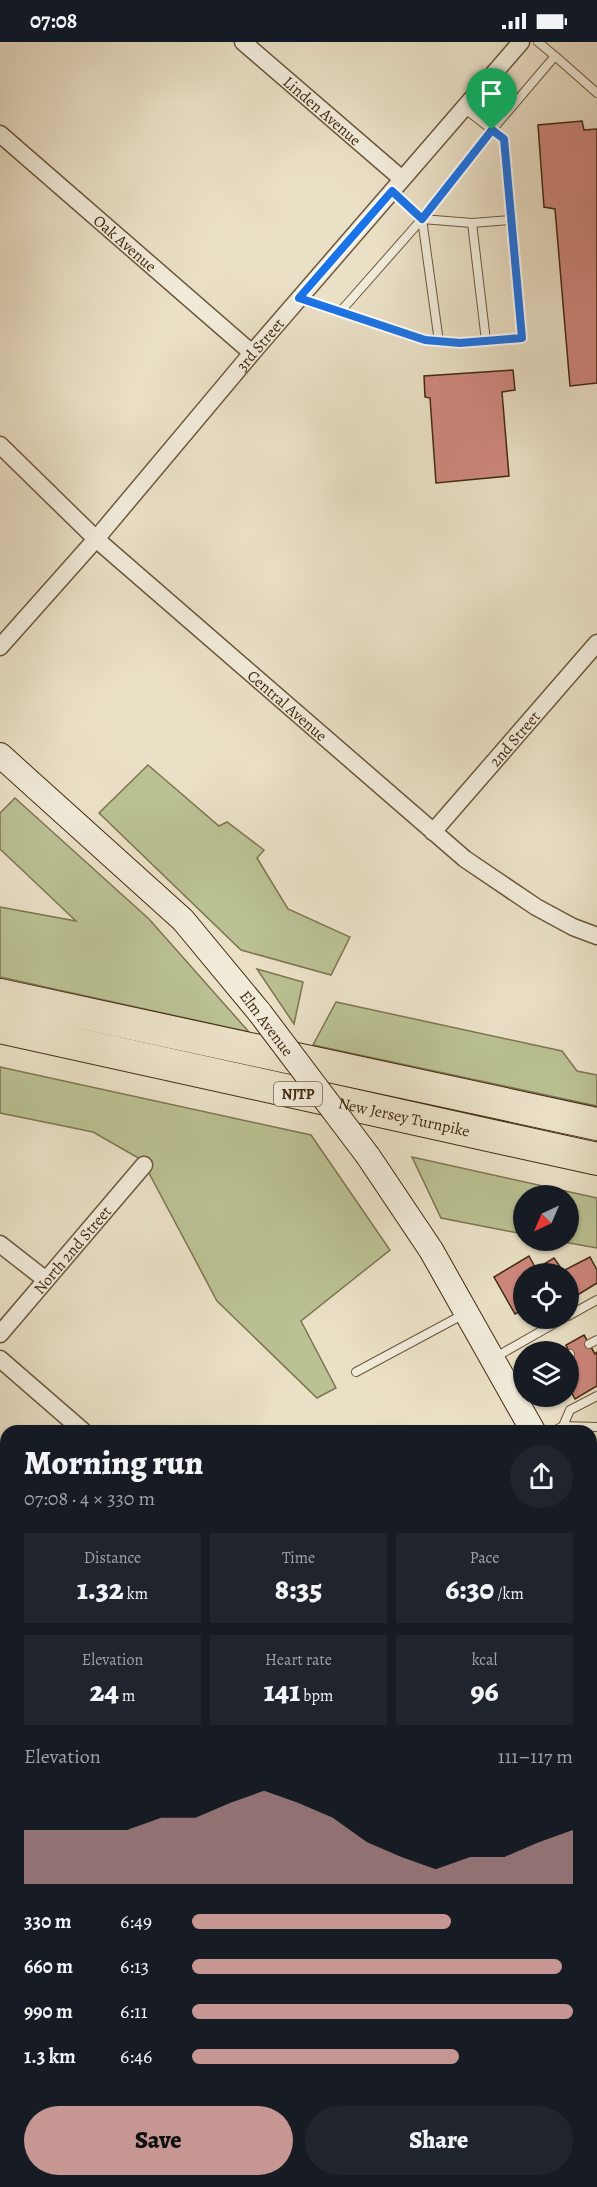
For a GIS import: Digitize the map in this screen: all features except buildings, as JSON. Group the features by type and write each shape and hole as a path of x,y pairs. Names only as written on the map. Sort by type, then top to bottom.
{"highway":[{"name":"New Jersey Turnpike","path":"0,994 597,1124"},
{"name":"New Jersey Turnpike","path":"0,1028 597,1159"}],"main road":[{"name":"Elm Avenue","path":"0,755 183,920 260,1013 410,1215 492,1359 512,1386 529,1425"}],"street":[{"name":"Linden Avenue","path":"243,42 397,185"},
{"name":"3rd Street","path":"0,646 96,539 252,352 521,42"},
{"name":"Oak Avenue","path":"0,134 252,352"},
{"name":"Central Avenue","path":"0,445 96,539 433,832 507,889 555,917 597,936"},
{"name":"2nd Street","path":"433,832 597,643"},
{"name":"North 2nd Street","path":"0,1334 144,1165"},
{"path":"0,1244 46,1280"},
{"path":"0,1359 76,1425"}],"lane":[{"path":"537,42 597,93"},
{"path":"340,312 422,219 492,130 555,56"},
{"path":"299,298 425,340 460,343 522,338 504,139 464,108"},
{"path":"397,185 422,219 439,342"},
{"path":"422,219 472,223 511,220"},
{"path":"472,223 486,341"},
{"path":"579,1310 597,1300"},
{"path":"356,1372 466,1312"},
{"path":"492,1359 545,1329"},
{"path":"563,1425 570,1410 597,1396"}],"green space":[{"path":"148,765 219,826 227,822 264,850 257,858 288,909 350,937 331,975 241,950 99,813"},
{"path":"15,798 149,919 249,1032 0,977 0,907 76,921 0,849 0,813"},
{"path":"257,969 303,982 294,1024"},
{"path":"336,1002 562,1051 577,1071 597,1075 597,1106 313,1045"},
{"path":"0,1067 311,1135 390,1250 301,1321 336,1388 317,1398 217,1301 142,1160 93,1132 0,1113"},
{"path":"412,1157 538,1185 513,1185 513,1232 441,1218"},
{"path":"579,1194 597,1198 597,1248 579,1245"}],"route":[{"path":"492,130 504,139 522,338 460,343 425,340 299,298 392,191 422,219 492,130"}]}
